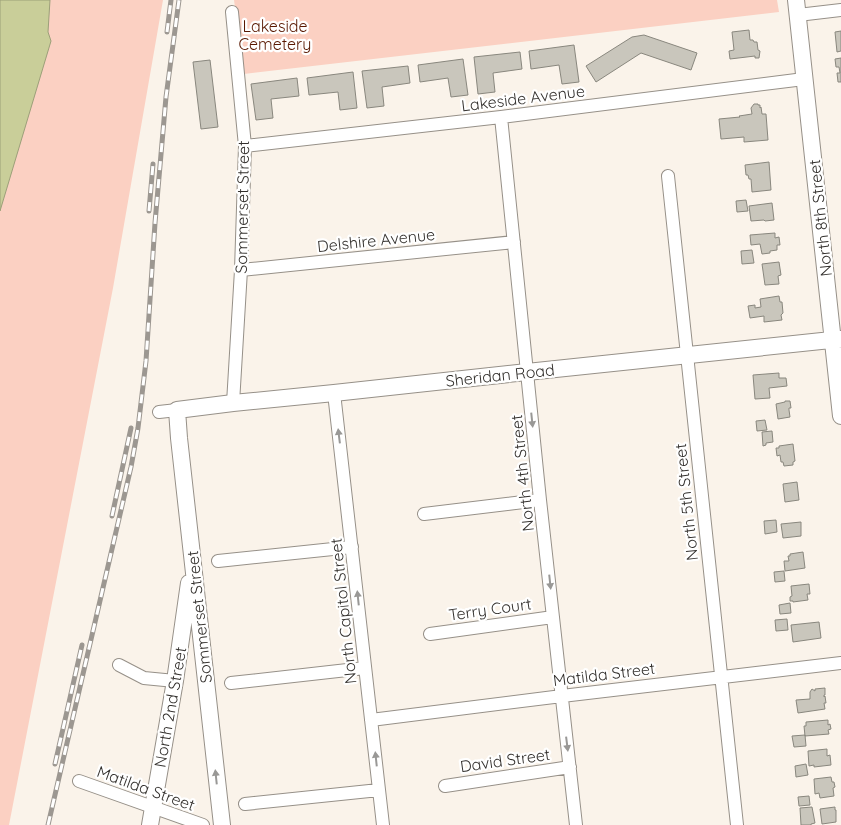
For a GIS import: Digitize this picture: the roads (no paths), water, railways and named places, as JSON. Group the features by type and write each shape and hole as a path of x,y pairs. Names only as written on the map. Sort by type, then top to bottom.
{"main road":[{"name":"North 8th Street","path":"797,8 804,80 837,340 841,416"},
{"name":"Sheridan Road","path":"177,410 837,340"},
{"name":"Sommerset Street","path":"177,410 222,825"},
{"name":"North 2nd Street","path":"150,825 175,682 193,558"}],"street":[{"path":"797,8 841,10"},
{"name":"Sommerset Street","path":"232,12 245,146 241,270 233,403"},
{"name":"Lakeside Avenue","path":"245,146 804,80"},
{"name":"North 4th Street","path":"501,117 540,500 576,825"},
{"name":"North 5th Street","path":"668,176 737,825"},
{"name":"Delshire Avenue","path":"241,270 514,242"},
{"name":"North Capitol Street","path":"334,394 383,825"},
{"name":"Sheridan Road","path":"159,412 177,410"},
{"path":"424,514 540,500"},
{"path":"218,561 352,547"},
{"name":"Terry Court","path":"430,634 554,617"},
{"name":"Matilda Street","path":"371,720 841,663"},
{"path":"119,665 144,678 175,682"},
{"path":"231,683 365,668"},
{"name":"David Street","path":"445,786 570,767"},
{"name":"Matilda Street","path":"79,781 203,825"},
{"path":"245,804 379,790"}],"railway":[{"path":"167,32 171,0"},
{"path":"48,825 131,467 138,428 146,361 166,97 179,0"},
{"path":"149,211 153,164"},
{"path":"112,516 131,428"},
{"path":"55,764 82,645"}],"park label":[{"name":"Lakeside Cemetery","path":"275,35"}]}
